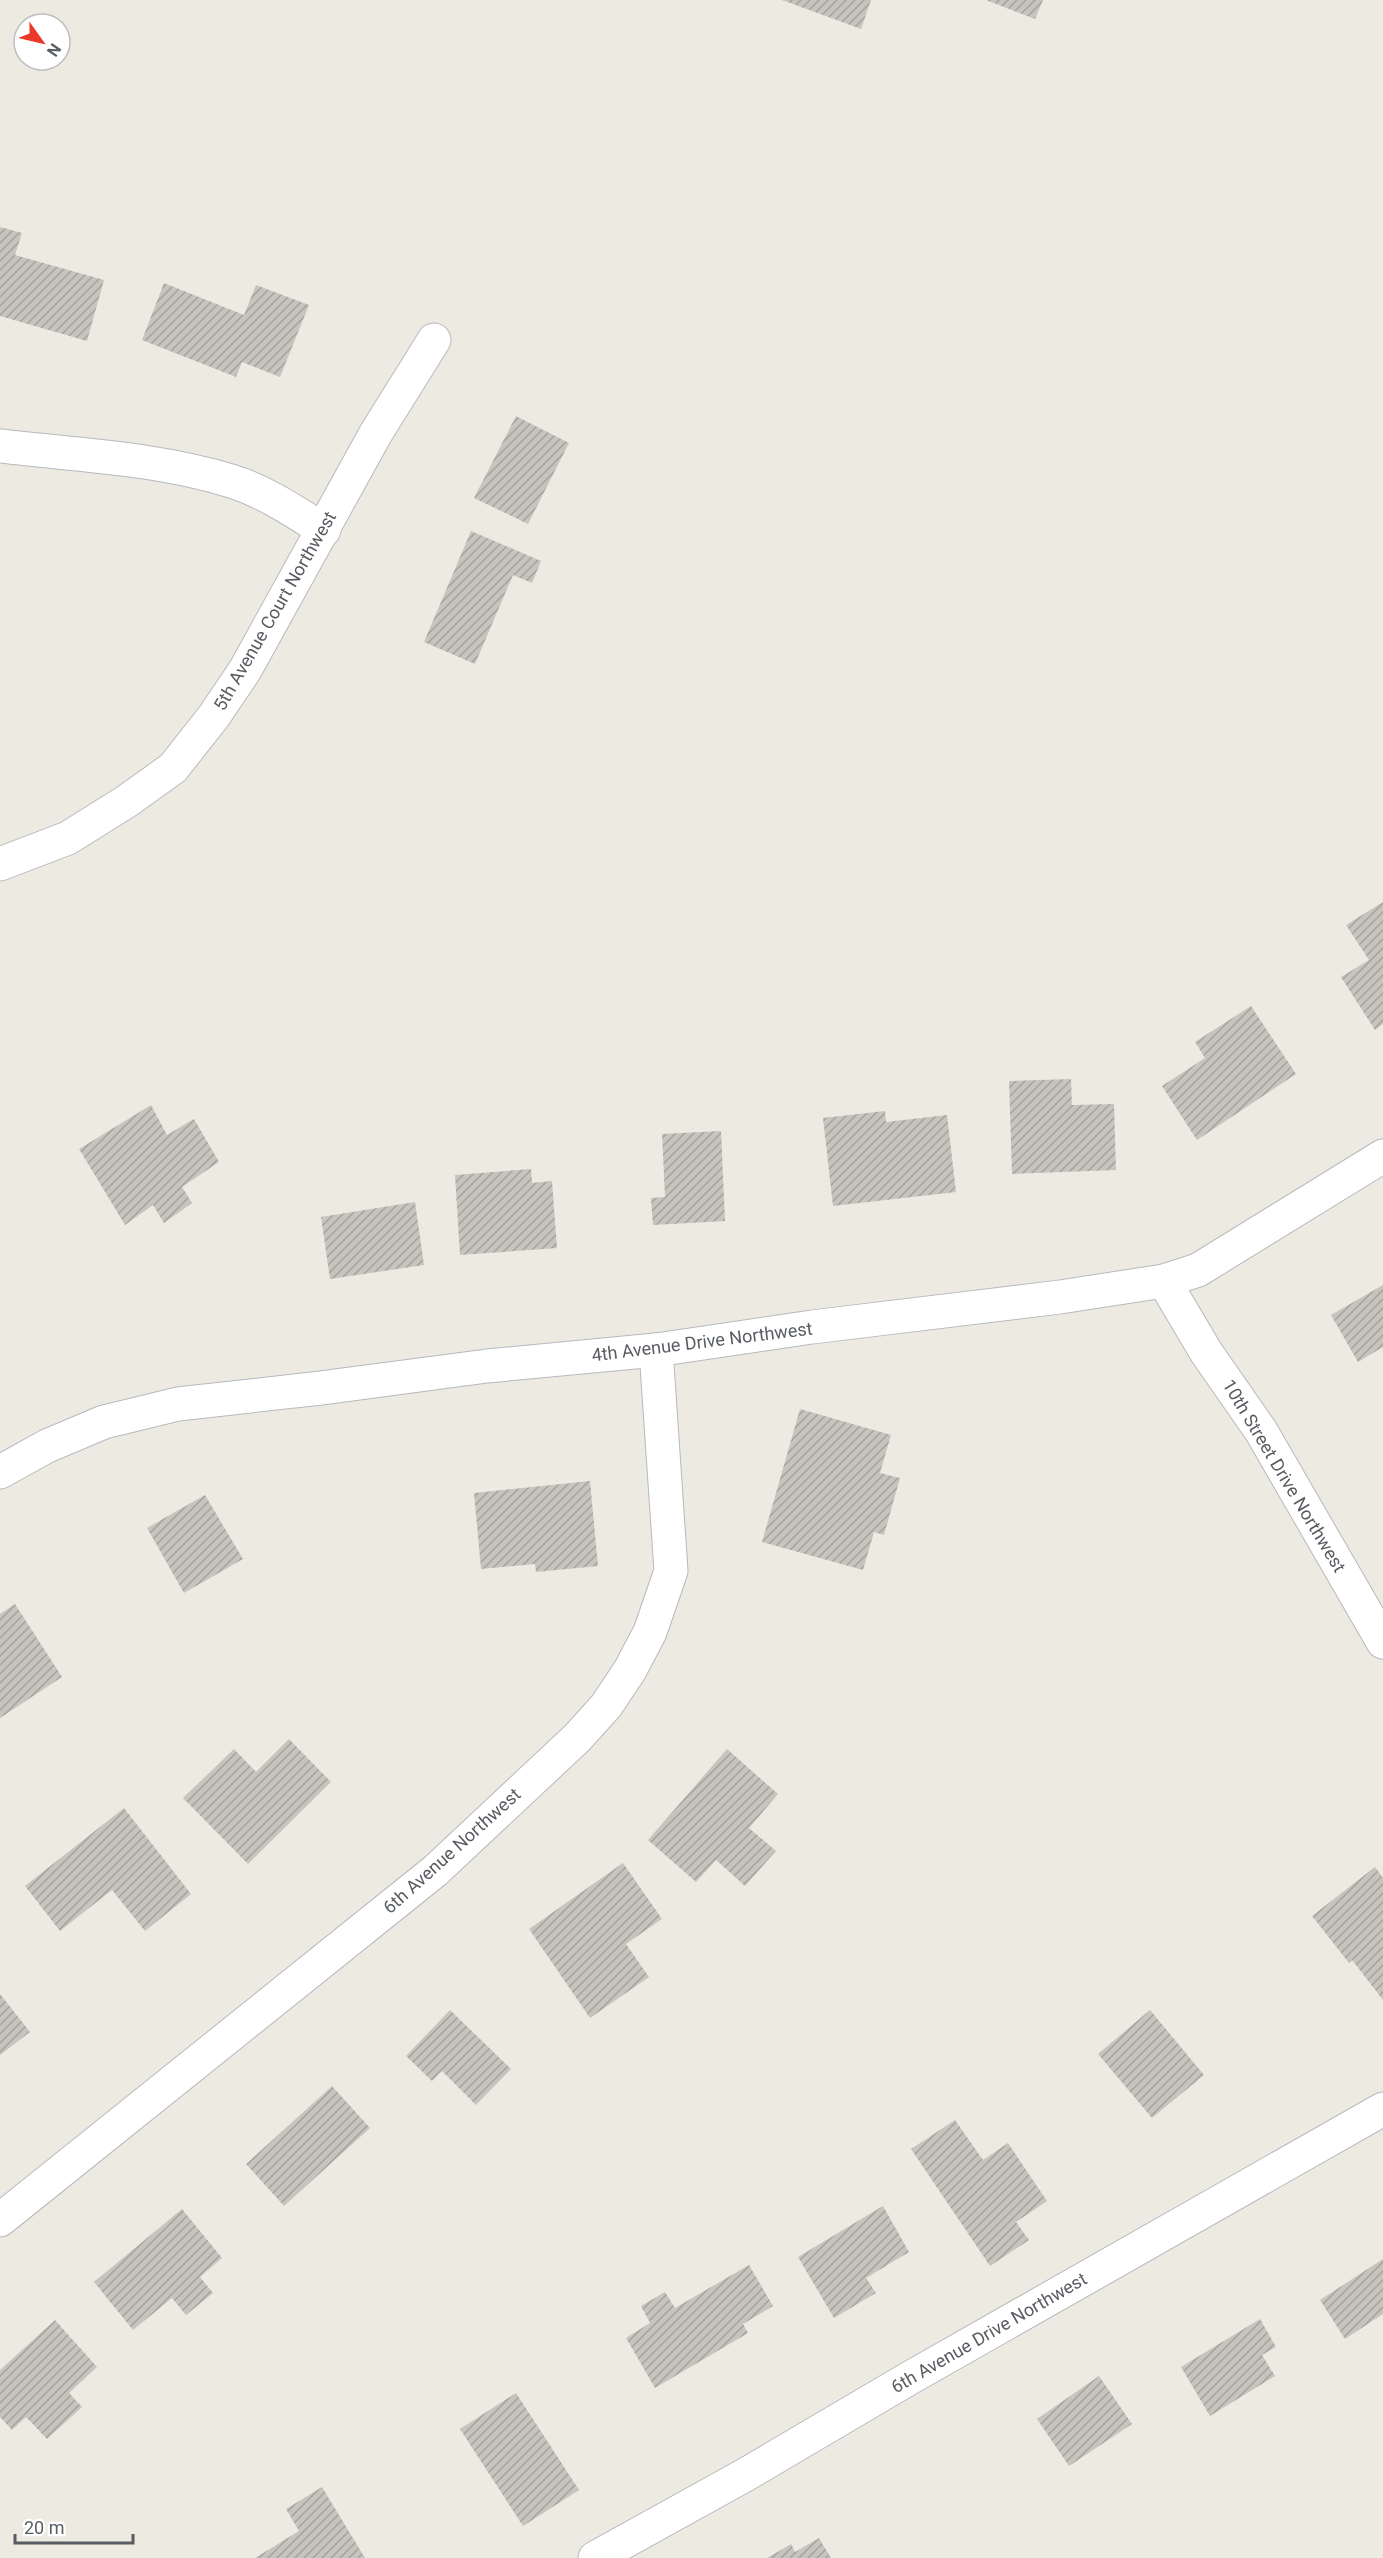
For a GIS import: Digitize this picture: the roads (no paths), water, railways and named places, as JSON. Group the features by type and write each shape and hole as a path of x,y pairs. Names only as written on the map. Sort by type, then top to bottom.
{"street":[{"name":"5th Avenue Court Northwest","path":"0,864 68,838 127,801 173,768 214,716 244,670 376,433 434,340"},
{"path":"0,446 165,466 232,481 278,502 324,530"},
{"name":"4th Avenue Drive Northwest","path":"0,1472 47,1446 104,1422 178,1404 487,1366 656,1350 812,1327 1060,1297 1164,1281 1198,1270 1383,1156"},
{"name":"10th Street Drive Northwest","path":"1164,1281 1206,1352 1261,1431 1383,1642"},
{"name":"6th Avenue Northwest","path":"0,2220 435,1871 577,1738 606,1706 630,1670 650,1632 671,1571 656,1350"},
{"name":"6th Avenue Drive Northwest","path":"595,2558 745,2475 908,2379 1383,2109"}]}
